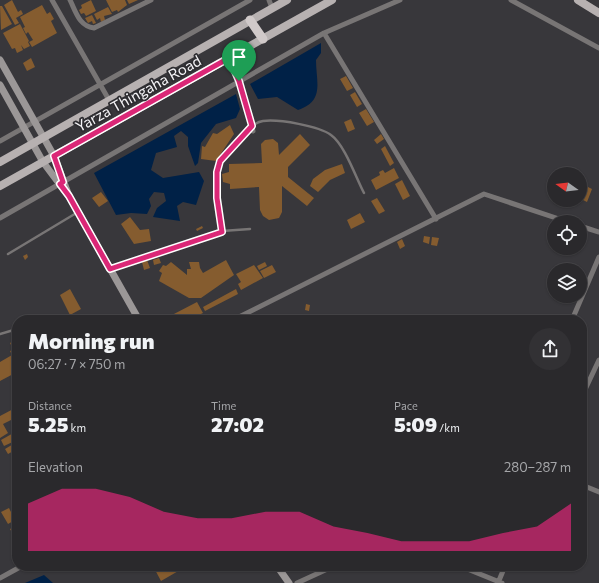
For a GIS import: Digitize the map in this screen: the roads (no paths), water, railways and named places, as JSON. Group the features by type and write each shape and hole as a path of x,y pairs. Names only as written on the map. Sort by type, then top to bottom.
{"highway":[{"path":"250,20 263,39"}],"main road":[{"name":"Yarza Thingaha Road","path":"0,162 250,20 270,4 287,0"},
{"name":"Yarza Thingaha Road","path":"0,186 332,0"},
{"path":"578,0 599,13"},
{"path":"0,60 54,156 62,183 136,315"},
{"path":"0,85 43,162 62,183"},
{"path":"281,571 289,583"}],"street":[{"path":"52,0 109,100"},
{"path":"70,0 80,21 85,26 94,28 151,0"},
{"path":"0,141 250,0"},
{"path":"0,218 324,34 400,0"},
{"path":"510,0 599,48"},
{"path":"324,34 436,219"},
{"path":"229,58 239,81 252,128"},
{"path":"243,315 484,194 547,215"},
{"path":"587,228 599,232"},
{"path":"574,315 599,257"},
{"path":"587,385 599,360"},
{"path":"587,487 599,492"},
{"path":"0,578 13,571"},
{"path":"298,583 323,571"},
{"path":"473,571 499,582 503,571"}],"lane":[{"path":"222,232 217,198 217,172 220,161 252,128 263,121 317,127 332,135 341,147 364,193"},
{"path":"8,254 78,212"},
{"path":"110,269 222,232 250,228"},
{"path":"0,334 12,330"}],"water":[{"path":"321,43 321,53 316,60 316,96 307,106 298,110 277,97 258,99 250,84"},
{"path":"236,94 240,109 236,118 216,124 201,143 198,163 195,166 188,146 188,137 181,131 174,136 177,147 156,153 151,170 163,178 199,172 204,181 196,205 183,202 177,206 180,221 153,217 157,208 166,201 164,193 154,192 149,199 151,206 147,214 131,213 116,215 94,173"},
{"path":"44,575 53,583 25,583"}]}
